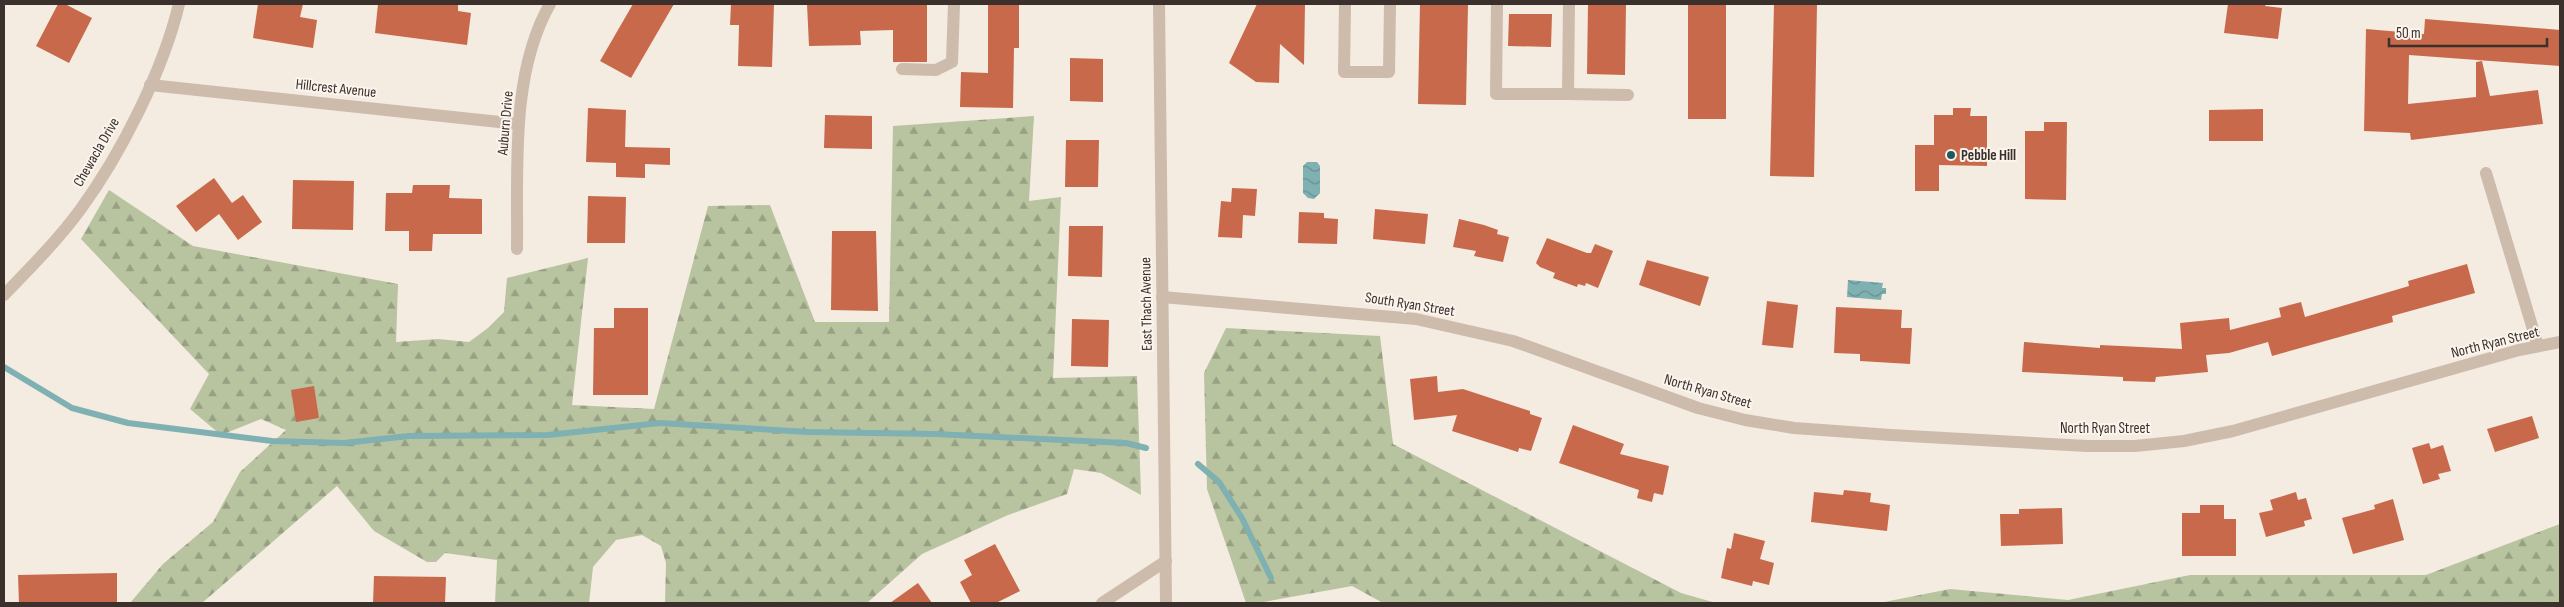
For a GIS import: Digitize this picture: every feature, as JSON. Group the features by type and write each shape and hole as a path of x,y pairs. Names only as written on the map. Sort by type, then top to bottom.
{"street":[{"name":"Chewacla Drive","path":"4,295 80,210 124,140 150,85 173,28 179,4"},
{"name":"Auburn Drive","path":"517,249 518,124 537,27 550,4"},
{"path":"902,69 936,70 952,62 954,4"},
{"name":"East Thach Avenue","path":"1159,4 1166,603"},
{"path":"1345,4 1344,72 1389,72 1390,4"},
{"path":"1497,4 1496,94 1628,95"},
{"path":"1568,94 1569,4"},
{"name":"Hillcrest Avenue","path":"150,85 518,124"},
{"path":"2486,173 2538,346"},
{"name":"South Ryan Street","path":"1162,297 1416,319 1513,341 1644,388"},
{"name":"North Ryan Street","path":"1644,388 1698,408 1745,420 1794,428 1892,436 2087,446 2135,446 2184,441 2232,431 2538,346 2560,342"},
{"path":"1102,603 1166,562"}],"green space":[{"path":"1034,116 1029,201 1061,197 1053,378 1137,376 1141,495 1101,473 1074,469 1067,494 1008,515 922,554 867,603 665,603 666,563 661,546 642,535 616,540 593,567 589,603 495,603 497,560 445,553 436,562 427,562 374,531 337,486 202,603 130,603 163,564 213,522 240,472 286,430 261,419 221,435 190,409 209,374 81,239 109,190 193,246 398,284 396,342 438,339 469,342 488,328 504,312 507,278 588,258 572,405 654,409 708,206 770,205 815,322 889,322 893,126"},
{"path":"1226,328 1380,336 1393,444 1681,593 1716,603 1383,603 1352,586 1258,603 1246,603 1207,489 1204,373"},
{"path":"2560,524 2560,603 1879,603 1950,589 2068,600 2190,575 2426,575"}],"water":[{"path":"1307,162 1317,162 1320,166 1320,193 1314,199 1308,198 1303,193 1303,166"},
{"path":"1848,280 1883,283 1882,288 1886,288 1886,294 1882,294 1881,300 1847,297"}],"building":[{"path":"58,4 65,4 92,18 69,63 36,46"},
{"path":"258,4 303,4 300,17 317,20 313,48 253,38"},
{"path":"378,4 458,4 458,11 471,13 467,45 375,33"},
{"path":"633,4 674,4 631,78 600,61"},
{"path":"731,4 774,4 772,67 738,66 739,25 730,25"},
{"path":"807,4 927,4 927,62 893,62 893,30 860,31 861,45 809,46"},
{"path":"988,4 1019,4 1019,48 1014,48 1013,108 960,107 961,72 988,73"},
{"path":"1257,4 1305,4 1304,65 1280,44 1279,83 1256,82 1229,63"},
{"path":"1420,4 1468,4 1466,105 1418,104"},
{"path":"1588,4 1626,4 1625,75 1587,74"},
{"path":"1688,4 1726,4 1726,119 1688,119"},
{"path":"1774,4 1817,4 1814,177 1770,176"},
{"path":"2228,4 2266,4 2265,6 2282,8 2278,39 2224,33"},
{"path":"1509,14 1552,14 1551,47 1508,46"},
{"path":"2425,19 2560,30 2560,66 2409,55 2408,104 2476,97 2476,62 2482,61 2490,96 2538,90 2543,124 2411,140 2410,133 2364,131 2366,29 2424,34"},
{"path":"1070,58 1103,59 1103,102 1070,101"},
{"path":"588,108 626,110 625,147 670,148 670,165 645,164 645,178 616,177 616,163 586,162"},
{"name":"Pebble Hill","path":"1953,108 1971,108 1970,116 1987,116 1987,166 1939,165 1939,191 1915,191 1915,145 1934,145 1934,115 1953,115"},
{"path":"2263,109 2263,141 2209,141 2209,110"},
{"path":"825,115 872,116 872,149 824,148"},
{"path":"2044,122 2067,122 2066,200 2025,199 2025,131 2044,131"},
{"path":"1066,140 1099,140 1098,187 1065,187"},
{"path":"214,178 232,203 243,195 262,222 238,240 219,214 196,232 176,206"},
{"path":"293,180 354,181 353,230 292,229"},
{"path":"413,185 450,185 449,198 482,199 482,234 433,234 432,251 409,251 409,231 385,231 386,193 412,193"},
{"path":"1232,188 1257,189 1255,216 1243,215 1242,238 1218,237 1221,201 1231,202"},
{"path":"588,196 626,197 625,243 587,243"},
{"path":"1375,209 1428,214 1425,244 1373,239"},
{"path":"1299,212 1324,213 1324,218 1338,219 1337,244 1298,243"},
{"path":"1459,219 1498,230 1497,234 1509,237 1503,262 1474,256 1476,251 1453,247"},
{"path":"1069,226 1103,226 1102,277 1068,276"},
{"path":"832,231 876,231 878,311 831,310"},
{"path":"1547,238 1587,253 1591,253 1595,244 1613,251 1598,288 1586,283 1585,286 1578,284 1577,287 1553,278 1555,273 1540,267 1536,263"},
{"path":"1647,260 1709,277 1700,306 1639,285"},
{"path":"2467,264 2475,293 2392,316 2393,322 2272,356 2268,342 2229,353 2206,355 2208,372 2156,377 2155,382 2123,381 2123,377 2022,372 2024,342 2100,348 2100,345 2182,349 2180,323 2229,318 2230,330 2281,317 2279,308 2301,302 2305,317 2409,286 2408,281"},
{"path":"1767,301 1798,305 1793,348 1762,345"},
{"path":"1836,307 1902,310 1901,328 1912,328 1910,364 1860,361 1860,354 1834,353"},
{"path":"614,308 648,308 648,395 593,395 594,328 614,328"},
{"path":"1072,319 1109,320 1108,367 1071,366"},
{"path":"1437,376 1438,392 1463,389 1530,411 1530,414 1542,418 1531,451 1519,448 1518,452 1452,431 1457,415 1414,420 1410,379"},
{"path":"314,386 319,418 296,422 291,390"},
{"path":"2532,416 2539,438 2495,452 2487,429"},
{"path":"1573,425 1624,444 1620,454 1669,466 1663,495 1654,493 1652,502 1637,498 1639,490 1559,463"},
{"path":"2429,443 2431,449 2443,445 2451,471 2438,474 2440,479 2423,484 2412,448"},
{"path":"1844,490 1871,493 1870,502 1890,505 1887,531 1811,522 1814,492 1843,495"},
{"path":"2296,492 2298,500 2306,498 2312,519 2304,521 2305,526 2266,537 2259,513 2273,510 2270,500"},
{"path":"2393,499 2404,540 2353,554 2342,518 2375,509 2374,505"},
{"path":"2200,505 2224,505 2224,519 2236,519 2236,556 2182,556 2182,513 2200,513"},
{"path":"2062,508 2063,544 2001,546 2000,514 2019,514 2019,509"},
{"path":"1734,533 1765,541 1760,559 1774,563 1769,585 1753,581 1752,586 1721,578 1727,548 1731,549"},
{"path":"995,544 1020,591 996,603 971,603 960,582 972,575 964,560"},
{"path":"117,573 117,603 19,603 18,575"},
{"path":"374,576 446,577 445,603 373,603"},
{"path":"918,583 932,603 890,603"}],"waterway":[{"path":"4,367 72,408 128,423 272,441 344,443 409,436 548,435 660,423 809,432 935,434 1126,443 1146,448"},
{"path":"1198,464 1219,482 1242,518 1271,578"}],"place":[{"name":"Pebble Hill","path":"1951,155"}]}
